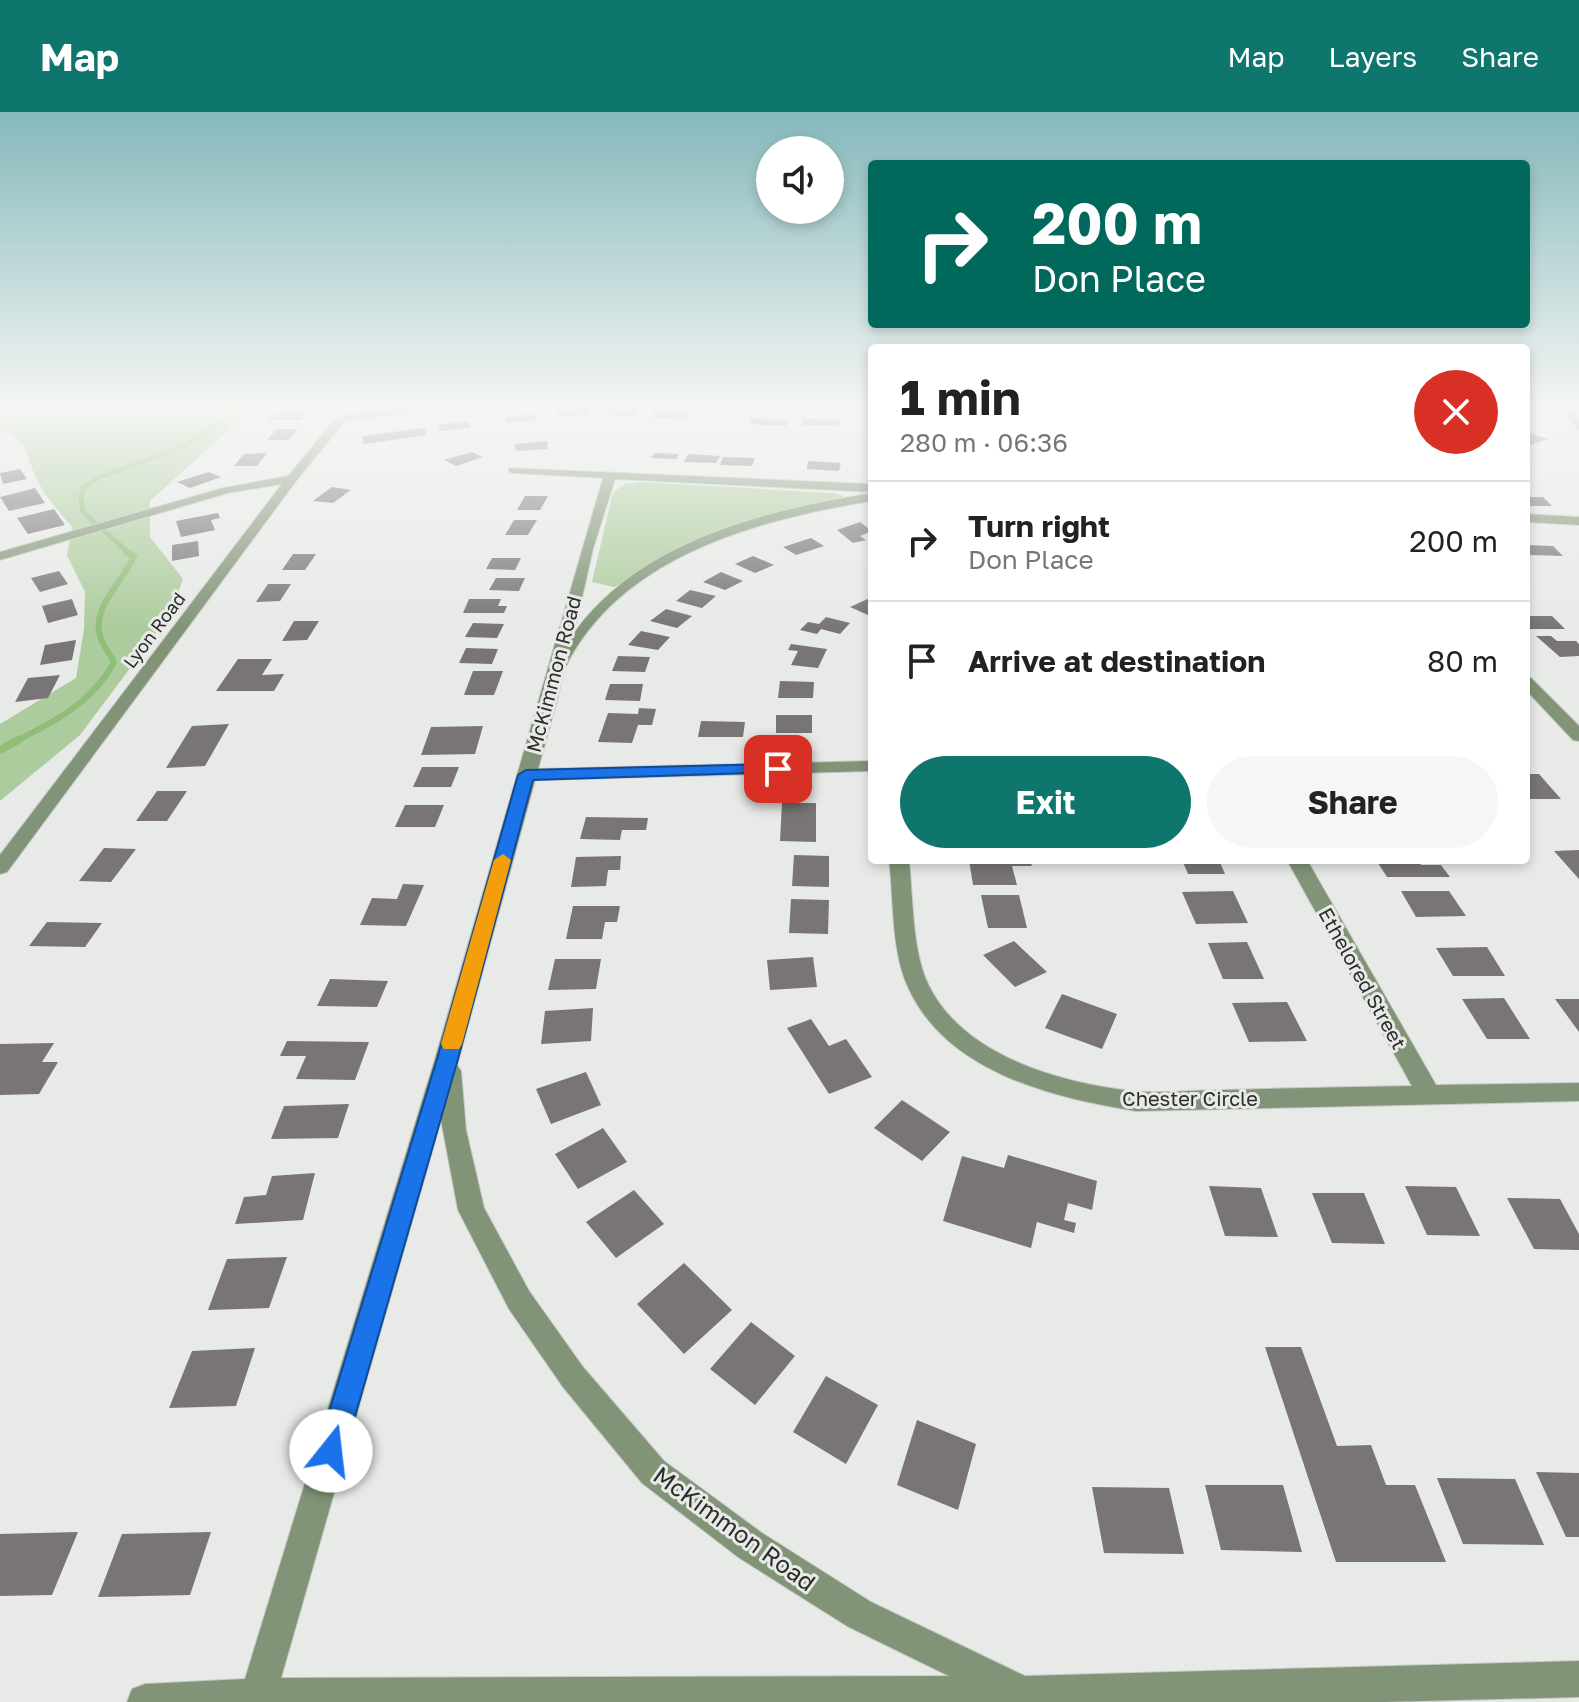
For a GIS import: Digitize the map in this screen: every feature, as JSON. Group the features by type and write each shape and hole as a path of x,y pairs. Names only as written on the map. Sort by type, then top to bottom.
{"street":[{"path":"0,556 227,490 285,480"},
{"name":"Lyon Road","path":"0,868 291,480"},
{"name":"McKimmon Road","path":"608,480 447,1059 258,1696 1021,1694 1579,1679"},
{"path":"715,480 868,488"},
{"path":"558,668 602,607 661,564 751,526 821,506 868,498"},
{"path":"1530,518 1579,521"},
{"path":"1530,685 1579,736"},
{"path":"526,775 868,766"},
{"name":"Chester Circle","path":"900,864 914,976 919,989 950,1027 979,1050 1013,1069 1052,1085 1094,1096 1136,1101 1579,1092"},
{"name":"Ethelored Street","path":"1299,864 1429,1095"},
{"name":"McKimmon Road","path":"447,1059 454,1130 471,1210 519,1300 573,1377 653,1472 750,1545 859,1614 1021,1694"},
{"path":"145,1702 258,1696"}],"green space":[{"path":"37,480 173,480 150,501 150,537 183,579 170,615 80,735 0,801 0,724 76,678 84,629 85,592 67,555 72,527"},
{"path":"641,482 843,496 839,502 748,524 614,587 592,582 613,492 625,484"}],"building":[{"path":"183,480 212,480 190,488 177,482"},
{"path":"332,487 351,490 333,503 313,501"},
{"path":"35,488 45,503 9,511 0,497"},
{"path":"525,496 548,496 540,510 517,510"},
{"path":"1530,497 1543,497 1552,506 1530,506"},
{"path":"54,509 65,525 28,534 17,518"},
{"path":"218,513 220,518 211,520 215,530 181,537 176,521"},
{"path":"514,520 537,520 528,535 505,535"},
{"path":"860,522 868,528 868,533 860,536 866,540 853,543 837,530"},
{"path":"811,538 824,546 796,555 783,547"},
{"path":"198,541 199,556 172,561 172,545"},
{"path":"1530,545 1553,546 1563,556 1530,555"},
{"path":"293,554 316,554 305,570 282,570"},
{"path":"753,556 774,565 755,573 735,564"},
{"path":"492,558 521,558 515,570 486,569"},
{"path":"59,571 68,584 40,592 31,578"},
{"path":"721,572 743,581 725,590 703,582"},
{"path":"496,578 525,578 519,591 489,590"},
{"path":"268,584 291,584 280,601 256,602"},
{"path":"690,590 716,596 702,608 676,601"},
{"path":"72,599 78,615 48,623 42,606"},
{"path":"469,599 501,599 498,606 507,606 504,613 463,613"},
{"path":"868,599 868,615 850,607"},
{"path":"666,609 692,616 677,628 650,621"},
{"path":"1530,616 1552,616 1565,629 1530,629"},
{"path":"826,617 850,623 840,634 821,629 817,634 800,630 808,622 819,624"},
{"path":"294,621 319,621 307,640 282,641"},
{"path":"473,623 504,624 497,638 465,637"},
{"path":"641,631 670,637 658,650 628,645"},
{"path":"1536,636 1576,641 1579,656 1560,657"},
{"path":"76,640 72,660 40,665 45,645"},
{"path":"791,644 827,649 818,668 791,665 798,651 788,650"},
{"path":"466,648 498,649 492,664 459,663"},
{"path":"618,656 650,657 645,672 612,671"},
{"path":"238,659 272,659 262,675 284,674 274,691 216,691"},
{"path":"473,671 503,671 494,695 464,695"},
{"path":"60,675 48,698 15,702 28,678"},
{"path":"780,681 814,682 813,698 778,698"},
{"path":"610,684 643,684 640,701 605,700"},
{"path":"639,708 656,709 652,725 638,725 632,743 598,742 608,713 638,714"},
{"path":"776,715 812,715 812,733 776,733"},
{"path":"701,721 745,722 743,737 698,737"},
{"path":"229,724 205,766 166,768 192,726"},
{"path":"483,726 475,754 421,755 431,727"},
{"path":"422,767 459,767 451,787 413,787"},
{"path":"1530,774 1539,774 1561,799 1530,799"},
{"path":"157,791 187,791 167,821 136,821"},
{"path":"782,803 816,803 816,842 780,841"},
{"path":"405,805 444,805 435,827 395,827"},
{"path":"586,817 648,818 646,830 622,830 620,840 580,839"},
{"path":"104,848 136,849 111,882 79,881"},
{"path":"1579,850 1579,879 1554,851"},
{"path":"794,855 829,856 829,887 792,886"},
{"path":"621,856 620,870 608,870 606,886 571,887 576,857"},
{"path":"970,864 1031,864 1012,866 1017,885 973,885"},
{"path":"1184,864 1221,864 1225,874 1188,874"},
{"path":"1379,864 1441,865 1450,877 1387,877"},
{"path":"403,884 424,885 406,926 360,925 372,898 397,899"},
{"path":"1233,891 1248,923 1196,924 1182,892"},
{"path":"1401,891 1449,891 1466,916 1416,917"},
{"path":"981,895 1019,895 1027,928 988,928"},
{"path":"791,899 829,900 828,934 789,933"},
{"path":"573,906 620,906 617,922 605,922 602,939 566,939"},
{"path":"47,922 102,923 85,947 29,946"},
{"path":"1014,941 1047,972 1015,987 983,955"},
{"path":"1247,942 1264,979 1223,979 1208,943"},
{"path":"1487,947 1505,976 1453,976 1436,948"},
{"path":"813,957 817,987 770,990 767,960"},
{"path":"555,959 601,959 596,989 548,990"},
{"path":"330,979 388,981 377,1007 317,1006"},
{"path":"1062,994 1117,1014 1102,1049 1045,1028"},
{"path":"1504,998 1530,1039 1487,1039 1462,999"},
{"path":"1555,999 1579,999 1579,1032"},
{"path":"1287,1002 1307,1041 1249,1042 1232,1003"},
{"path":"593,1008 591,1041 541,1044 545,1011"},
{"path":"811,1019 829,1046 846,1039 872,1077 829,1094 787,1028"},
{"path":"287,1041 369,1042 355,1080 296,1079 306,1056 280,1056"},
{"path":"54,1043 42,1062 58,1062 39,1094 0,1095 0,1044"},
{"path":"586,1072 601,1105 551,1124 536,1089"},
{"path":"902,1100 950,1132 922,1161 874,1128"},
{"path":"349,1104 338,1138 271,1139 284,1106"},
{"path":"603,1128 627,1162 578,1189 555,1154"},
{"path":"1008,1155 1097,1181 1092,1210 1068,1203 1064,1220 1076,1223 1074,1233 1037,1222 1031,1248 943,1221 962,1156 1004,1168"},
{"path":"315,1173 303,1220 235,1224 244,1197 266,1195 272,1176"},
{"path":"1209,1186 1261,1188 1278,1237 1225,1236"},
{"path":"1405,1186 1456,1187 1480,1236 1427,1235"},
{"path":"634,1190 664,1224 616,1258 586,1222"},
{"path":"1312,1193 1364,1193 1385,1244 1332,1243"},
{"path":"1507,1198 1560,1199 1579,1234 1579,1250 1534,1249"},
{"path":"287,1257 269,1308 208,1310 227,1259"},
{"path":"684,1263 732,1310 684,1354 637,1304"},
{"path":"751,1322 795,1356 755,1405 710,1369"},
{"path":"1265,1347 1301,1347 1337,1446 1371,1445 1386,1485 1415,1485 1446,1562 1336,1562"},
{"path":"255,1348 236,1406 169,1408 192,1351"},
{"path":"826,1376 878,1405 846,1464 793,1432"},
{"path":"917,1420 976,1444 958,1510 897,1485"},
{"path":"1536,1472 1579,1473 1579,1537 1566,1537"},
{"path":"1437,1478 1515,1479 1544,1545 1463,1544"},
{"path":"1205,1485 1283,1485 1302,1552 1221,1550"},
{"path":"1092,1487 1169,1488 1184,1554 1104,1553"},
{"path":"78,1532 52,1595 0,1596 0,1534"},
{"path":"211,1532 190,1595 98,1597 122,1534"}],"waterway":[{"path":"95,480 84,487 81,496 83,512 130,554"},
{"path":"126,552 130,554"},
{"path":"14,742 71,710 95,689 114,662 101,639 100,617 134,556 130,554"},
{"path":"0,750 18,740"}],"slow traffic":[{"path":"452,1044 503,860"}],"route":[{"path":"331,1451 447,1059 526,775 778,769"}]}
